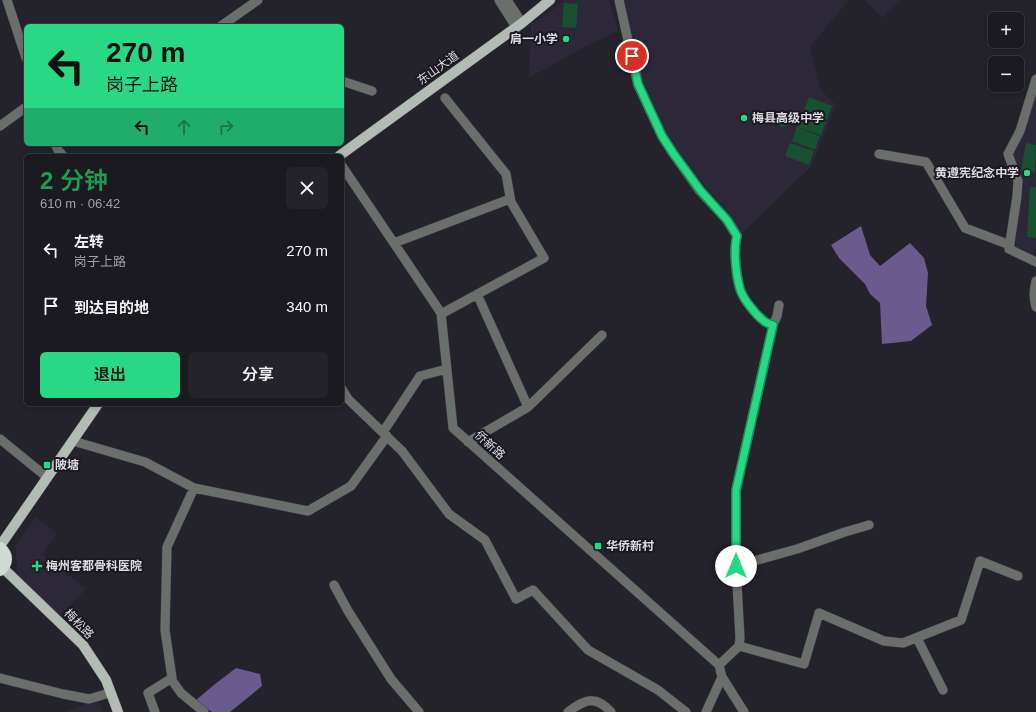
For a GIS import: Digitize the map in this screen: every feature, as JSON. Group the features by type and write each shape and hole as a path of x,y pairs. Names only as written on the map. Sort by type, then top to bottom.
{"highway":[{"path":"0,547 5,553 6,557 5,565 1,570"}],"main road":[{"name":"东山大道","path":"342,154 519,25 550,0"},
{"path":"0,547 97,406"},
{"name":"梅松路","path":"1,570 78,647 102,684 112,712"},
{"name":"梅松路","path":"1,570 83,645 106,680 118,712"}],"street":[{"path":"7,0 24,52"},
{"path":"225,23 258,0"},
{"path":"499,0 519,25"},
{"path":"507,0 519,25"},
{"path":"619,0 638,84 662,136 700,190 727,220 737,236 736,261 740,290 751,308 764,322 773,325"},
{"path":"1036,79 1020,131 1008,154 1018,181 1009,248 1036,262"},
{"path":"344,82 372,92"},
{"path":"441,314 544,258 510,199 506,174 445,98"},
{"path":"0,126 24,108"},
{"path":"880,154 926,162 965,228 1010,245"},
{"name":"侨新路","path":"344,169 441,314 453,428 719,665"},
{"path":"394,243 510,199"},
{"path":"1036,281 1034,290 1036,307"},
{"path":"477,294 528,407"},
{"path":"744,712 722,677 719,665 739,646 740,638 736,566 736,490 773,325 777,316 779,305"},
{"path":"468,442 528,407 602,335"},
{"path":"73,441 145,462 194,488 308,511 351,486 420,376 447,369"},
{"path":"344,393 348,400 402,451 449,514 485,540 516,599 533,590 588,650 658,690 686,712"},
{"path":"0,439 43,474"},
{"path":"155,712 148,692 172,678 165,630 167,547 194,488"},
{"path":"736,566 797,549 869,525"},
{"path":"739,646 804,664 819,613 884,640 903,643 961,620 980,561 1018,576"},
{"path":"334,584 348,610 391,679 419,712"},
{"path":"917,638 942,690"},
{"path":"706,712 722,677"},
{"path":"0,678 89,699 106,694"},
{"path":"170,679 181,693 204,712"},
{"path":"568,712 579,704 591,700 603,703 611,712"}],"shaded area":[{"name":"肩一小学","path":"565,0 609,0 618,31 584,47 529,78 531,24 542,18"},
{"name":"梅县高级中学","path":"622,0 849,0 810,47 821,90 836,105 811,167 742,233 663,131 642,87"},
{"path":"865,0 901,0 883,18"},
{"name":"黄遵宪纪念中学","path":"1036,94 1036,259 1013,245 1024,186 1014,160 1014,148 1025,133"},
{"path":"861,226 870,255 880,266 910,243 924,258 928,273 926,306 932,325 911,341 882,344 880,303 870,294 865,284 839,258 831,245"},
{"name":"梅州客都骨科医院","path":"36,517 57,534 42,554 86,589 56,620 18,577 15,546"},
{"path":"236,668 260,674 262,686 230,712 212,712 195,701 215,684"},
{"path":"98,699 103,712 65,712"}],"green space":[{"path":"564,3 578,4 576,28 562,27"},
{"path":"809,97 832,106 827,120 804,111"},
{"path":"780,113 786,113 790,117 790,123 786,127 780,127 776,123 776,117"},
{"path":"803,113 826,122 821,135 798,127"},
{"path":"797,127 820,136 815,150 792,141"},
{"path":"790,143 814,151 809,165 785,156"},
{"path":"1026,143 1036,145 1035,173 1021,171"},
{"path":"1030,187 1036,187 1036,238 1027,237"}],"place":[{"name":"肩一小学","path":"566,39"},
{"name":"梅县高级中学","path":"744,118"},
{"name":"黄遵宪纪念中学","path":"1027,173"},
{"name":"陂塘","path":"47,465"},
{"name":"华侨新村","path":"598,546"},
{"name":"梅州客都骨科医院","path":"37,566"}],"route":[{"path":"632,56 638,84 662,136 700,190 727,220 737,236 736,261 740,290 751,308 764,322 773,325 736,490 736,566"}]}
